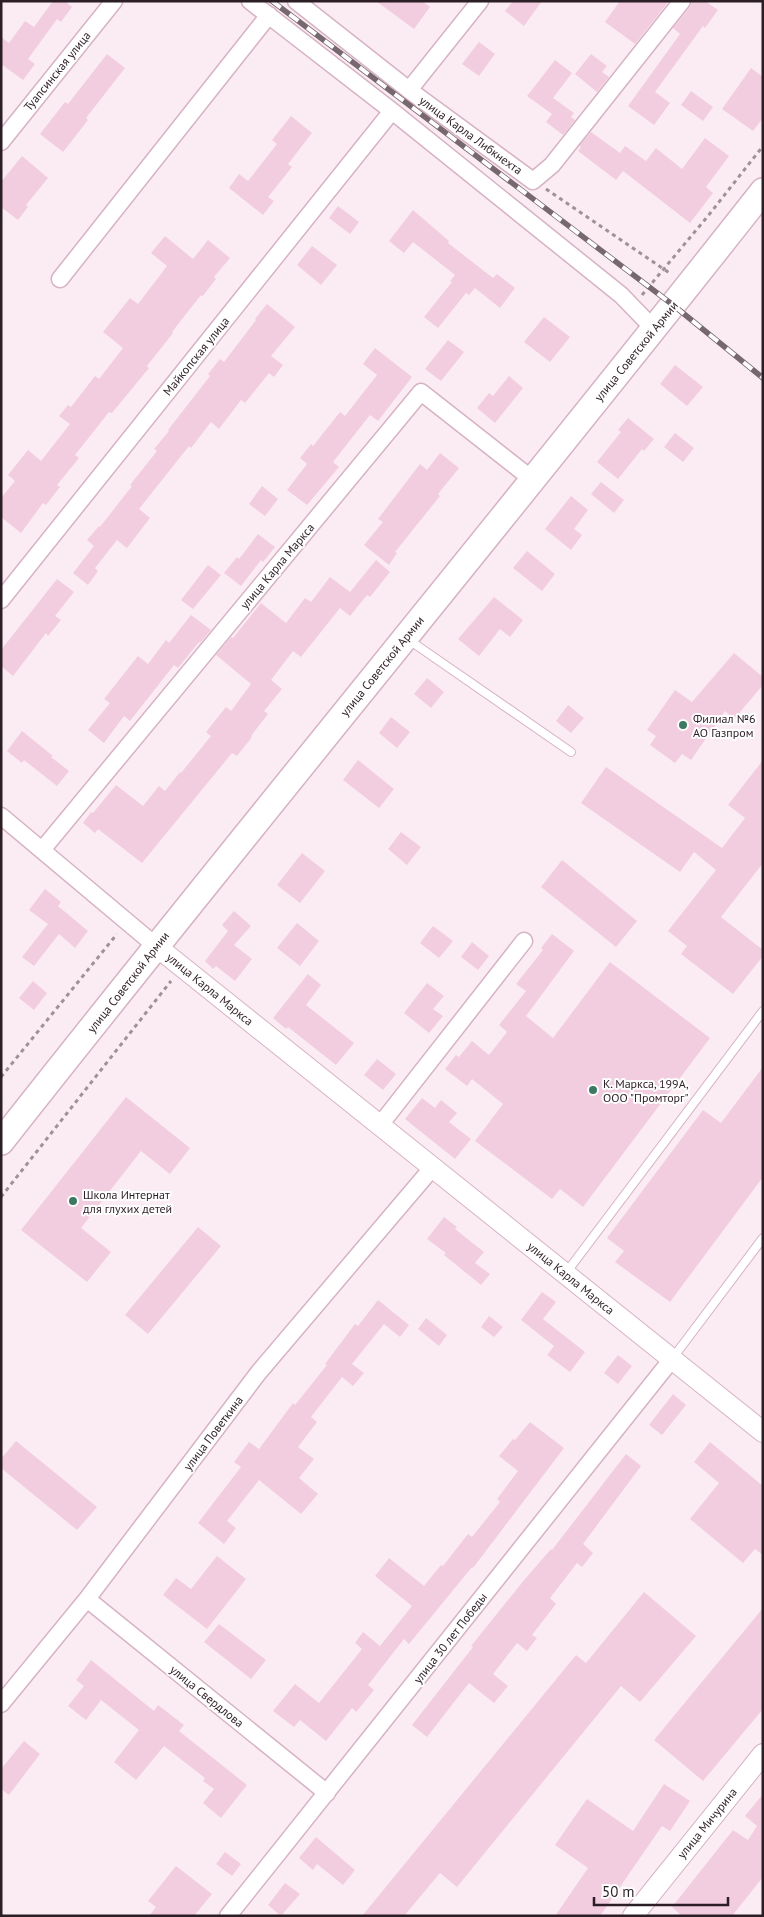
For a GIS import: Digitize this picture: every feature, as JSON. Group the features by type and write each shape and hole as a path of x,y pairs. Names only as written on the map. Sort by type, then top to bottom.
{"main road":[{"name":"улица Советской Армии","path":"1,1142 156,946 533,480 763,191"}],"street":[{"name":"Туапсинская улица","path":"1,142 114,1"},
{"path":"250,1 392,111 621,295 654,329"},
{"path":"409,90 480,1"},
{"name":"улица Карла Либкнехта","path":"298,2 409,90 533,180 552,165 682,1"},
{"path":"60,279 269,15"},
{"name":"Майкопская улица","path":"1,600 392,111"},
{"name":"улица Карла Маркса","path":"42,850 421,392 533,480"},
{"name":"улица Карла Маркса","path":"2,819 182,967 763,1432"},
{"path":"380,1125 524,941"},
{"name":"улица Поветкина","path":"1,1704 87,1599 259,1372 433,1167"},
{"name":"улица 30 лет Победы","path":"228,1916 672,1359"},
{"name":"улица Свердлова","path":"87,1599 327,1793"},
{"name":"улица Мичурина","path":"633,1916 763,1754"}],"lane":[{"path":"405,637 571,752"},
{"path":"566,1274 763,1011"},
{"path":"672,1359 763,1238"}],"path":[{"path":"632,306 763,146"},
{"path":"533,180 664,268 687,287"},
{"path":"1,1078 127,922"},
{"path":"1,1197 182,967"}],"building":[{"path":"53,1 65,1 72,7 61,22 57,19 28,59 35,64 23,80 1,64 1,37 9,43 25,21 34,27"},
{"path":"376,1 422,1 430,7 414,29"},
{"path":"513,1 542,1 524,26 505,11"},
{"path":"620,1 669,1 635,44 605,22"},
{"path":"692,1 705,1 718,10 705,28 703,26 655,92 670,103 654,125 628,106 680,34 673,28 690,7"},
{"path":"479,42 495,54 479,76 462,64"},
{"path":"107,54 125,68 86,118 88,120 63,152 40,134 65,102 68,104"},
{"path":"591,54 607,66 602,72 609,77 597,92 575,74"},
{"path":"555,60 572,73 553,98 574,113 571,117 575,120 563,135 546,122 552,114 527,96"},
{"path":"751,68 763,77 763,118 753,131 722,109"},
{"path":"691,91 713,107 703,121 681,105"},
{"path":"291,116 312,133 288,164 292,167 268,197 274,201 263,215 229,188 239,174 248,181 277,144 272,140"},
{"path":"591,132 620,153 625,146 646,161 656,148 682,169 705,138 729,156 706,187 713,193 690,223 623,171 616,180 578,151 581,147 579,146"},
{"path":"22,156 48,178 26,205 28,207 18,220 1,207 1,182"},
{"path":"338,206 359,222 350,234 329,218"},
{"path":"413,210 449,241 448,243 493,278 497,274 515,288 500,308 475,288 469,295 466,293 438,328 424,317 452,282 450,281 455,275 413,242 404,253 389,241"},
{"path":"165,236 193,259 208,240 230,258 214,277 216,279 202,297 201,295 172,332 147,366 149,368 112,413 109,412 75,455 79,458 57,485 60,487 46,505 43,503 21,533 1,517 1,498 15,481 8,475 28,450 41,461 70,424 59,416 68,405 71,407 95,376 99,379 123,348 103,332 130,298 138,304 167,266 151,253"},
{"path":"312,246 337,265 321,285 297,265"},
{"path":"267,304 295,327 271,356 283,365 274,377 269,373 245,403 241,400 219,429 211,422 191,448 189,446 139,509 150,518 127,548 117,540 95,568 98,571 88,585 73,573 94,546 87,540 100,527 132,486 130,485 157,451 154,449 210,376 208,374 220,359 224,362"},
{"path":"544,317 570,337 550,362 524,342"},
{"path":"448,340 464,352 441,381 425,369"},
{"path":"375,348 412,377 378,421 370,415 333,462 339,467 307,505 287,490 307,464 300,458 311,444 313,446 340,412 345,416 377,375 363,364"},
{"path":"675,365 703,387 687,406 660,384"},
{"path":"509,376 523,388 495,423 477,408 489,393 493,396"},
{"path":"628,418 654,439 644,451 642,449 618,479 597,462 621,432 618,430"},
{"path":"675,433 694,448 683,462 664,447"},
{"path":"440,453 459,468 438,494 440,496 395,552 397,553 389,565 364,545 383,522 378,519 420,464 427,470"},
{"path":"601,482 624,500 614,513 591,494"},
{"path":"262,486 278,499 265,516 249,504"},
{"path":"571,496 588,510 574,529 582,535 571,550 545,529"},
{"path":"258,534 275,547 263,562 261,560 241,586 224,573 237,557 239,559"},
{"path":"527,551 555,574 542,591 513,568"},
{"path":"376,560 390,572 370,597 367,595 350,616 340,608 301,657 293,651 271,680 282,689 264,711 268,714 252,737 237,756 232,753 142,863 98,829 95,833 83,823 116,785 143,806 159,786 165,791 211,736 206,732 226,707 231,711 251,684 216,655 231,637 233,638 261,603 286,623 305,598 311,602 330,577 350,592"},
{"path":"208,565 221,575 193,609 181,600"},
{"path":"57,579 74,592 55,616 61,620 48,636 46,633 13,676 1,666 1,650"},
{"path":"494,597 523,620 510,637 500,629 479,656 458,639"},
{"path":"191,615 211,630 178,668 174,665 130,721 124,716 104,743 88,730 110,703 104,699 138,656 148,664 166,640 169,643"},
{"path":"734,653 763,677 763,685 734,719 725,711 691,760 682,754 675,763 650,745 656,736 647,730 675,690 692,702"},
{"path":"427,678 444,692 431,708 414,694"},
{"path":"568,705 584,718 571,733 556,721"},
{"path":"391,717 410,732 397,748 379,733"},
{"path":"22,731 69,771 57,786 24,760 22,763 7,751"},
{"path":"358,760 394,789 379,808 343,780"},
{"path":"763,760 763,863 721,917 763,950 763,956 733,994 681,954 687,946 668,931 716,870 694,852 680,872 581,803 606,767 722,848 745,818 728,805"},
{"path":"401,832 421,847 407,865 388,849"},
{"path":"302,853 325,871 300,903 277,885"},
{"path":"562,860 637,921 616,947 541,887"},
{"path":"45,889 61,902 58,906 88,931 75,948 59,934 34,966 22,957 48,924 29,910"},
{"path":"234,911 251,926 234,945 252,959 235,981 216,966 213,969 205,961 228,931 222,925"},
{"path":"297,923 319,941 300,966 277,948"},
{"path":"433,926 453,941 439,958 420,943"},
{"name":"К. Маркса, 199А, ООО \"Промторг\"","path":"552,934 574,951 526,1016 553,1038 610,962 710,1038 583,1207 560,1189 552,1199 475,1141 503,1104 472,1079 467,1086 445,1069 456,1055 459,1057 472,1041 489,1055 507,1032 499,1025 526,991 516,984 543,950 541,948"},
{"path":"472,942 489,956 478,970 461,957"},
{"path":"308,974 321,985 306,1005 354,1043 336,1065 288,1027 286,1029 273,1018"},
{"path":"33,981 47,993 34,1010 19,998"},
{"path":"427,983 444,996 433,1009 443,1016 429,1033 404,1013"},
{"path":"377,1059 396,1074 383,1090 364,1075"},
{"path":"763,1067 763,1177 670,1302 615,1262 624,1251 607,1238 703,1110 721,1123"},
{"name":"Школа Интернат для глухих детей","path":"126,1097 190,1148 170,1174 141,1151 81,1228 111,1252 87,1282 21,1230"},
{"path":"422,1098 435,1108 441,1100 457,1113 449,1122 471,1139 455,1159 405,1119"},
{"path":"444,1217 457,1227 455,1229 484,1252 475,1263 490,1274 481,1285 444,1255 446,1253 427,1239"},
{"path":"198,1227 221,1246 148,1334 125,1315"},
{"path":"542,1292 556,1302 543,1319 585,1352 570,1372 547,1355 554,1346 521,1320"},
{"path":"378,1300 409,1325 400,1337 384,1324 352,1364 364,1373 353,1386 342,1377 311,1417 317,1422 298,1447 314,1459 299,1478 318,1494 301,1514 259,1480 227,1521 236,1528 224,1544 198,1523 241,1467 234,1462 249,1442 259,1449 293,1403 295,1405 327,1365 325,1364 355,1324 358,1326"},
{"path":"489,1316 503,1327 494,1337 481,1327"},
{"path":"426,1318 447,1335 439,1346 418,1329"},
{"path":"618,1355 632,1366 618,1384 604,1373"},
{"path":"673,1394 686,1405 662,1435 649,1425"},
{"path":"530,1422 564,1448 473,1568 409,1644 404,1639 368,1685 374,1690 356,1712 352,1708 326,1741 300,1720 294,1727 273,1711 295,1684 319,1703 362,1649 355,1643 363,1632 380,1646 412,1606 375,1576 389,1558 424,1586 441,1565 443,1566 468,1534 472,1537 500,1502 497,1499 518,1471 499,1456"},
{"path":"16,1441 97,1507 77,1530 1,1468 1,1459"},
{"path":"710,1442 763,1486 763,1555 755,1549 743,1563 690,1519 719,1483 694,1462"},
{"path":"626,1454 641,1466 583,1544 593,1553 582,1567 577,1563 550,1598 556,1604 532,1635 537,1638 527,1651 517,1643 493,1674 508,1686 494,1703 469,1683 427,1737 412,1725 473,1647 471,1646 525,1579 552,1550"},
{"path":"217,1556 246,1579 207,1629 163,1595 176,1578 191,1589"},
{"path":"644,1592 696,1636 640,1702 621,1686 457,1887 440,1873 404,1916 362,1916 576,1655 586,1663"},
{"path":"763,1608 763,1709 703,1781 654,1740"},
{"path":"219,1624 266,1660 251,1679 204,1642"},
{"path":"91,1660 154,1711 158,1705 184,1725 179,1731 247,1785 221,1818 203,1803 214,1789 203,1781 205,1778 164,1746 136,1780 114,1762 139,1730 101,1700 86,1720 68,1706 84,1686 76,1680"},
{"path":"24,1741 40,1754 9,1795 1,1789 1,1769"},
{"path":"664,1784 690,1801 670,1831 662,1826 600,1916 555,1916 588,1868 555,1845 587,1799 633,1831"},
{"path":"763,1794 763,1877 732,1916 682,1916 672,1907 733,1830 748,1840 757,1826 745,1816"},
{"path":"316,1837 355,1870 343,1885 317,1864 313,1870 299,1858"},
{"path":"225,1852 241,1864 232,1876 216,1864"},
{"path":"176,1866 212,1894 194,1916 149,1916 156,1907 148,1901"},
{"path":"285,1883 300,1894 281,1916 268,1905"}],"railway":[{"path":"272,1 673,305 763,378"}],"place":[{"name":"Филиал №6 АО Газпром","path":"683,725"},
{"name":"К. Маркса, 199А, ООО \"Промторг\"","path":"593,1090"},
{"name":"Школа Интернат для глухих детей","path":"73,1201"}]}
